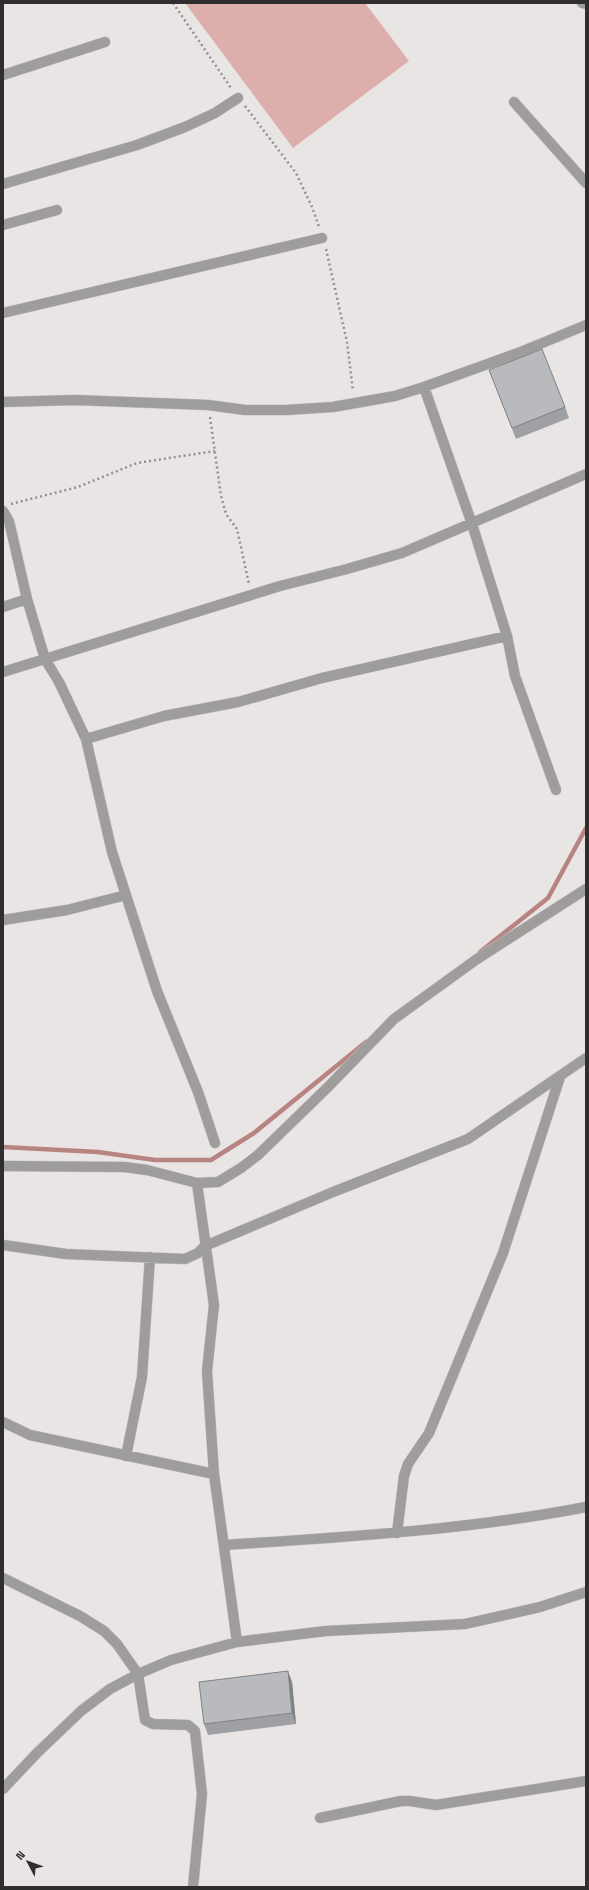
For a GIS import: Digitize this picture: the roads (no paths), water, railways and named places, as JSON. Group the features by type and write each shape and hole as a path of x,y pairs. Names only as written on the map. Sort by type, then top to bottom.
{"street":[{"path":"3,75 105,42"},
{"path":"3,184 137,145 185,127 216,113 238,98"},
{"path":"514,102 586,183"},
{"path":"3,225 57,210"},
{"path":"3,313 322,238"},
{"path":"3,402 75,400 208,405 245,410 286,410 354,404 395,396 424,387 518,353 586,326"},
{"path":"424,387 472,524 506,636 515,676 556,790"},
{"path":"3,672 280,586 347,570 402,553 586,474"},
{"path":"6,508 27,599 46,659 59,682 86,739 112,852 157,991 198,1092 215,1142"},
{"path":"3,607 27,599"},
{"path":"86,739 164,716 238,702 322,678 506,636"},
{"path":"3,1166 124,1167 147,1170 197,1183 218,1182 241,1168 258,1155 394,1020 477,958 586,889"},
{"path":"3,920 66,910 126,895"},
{"path":"3,1245 66,1254 184,1259 198,1254 205,1246 333,1192 457,1145 560,1077 586,1058"},
{"path":"397,1533 404,1476 408,1464 429,1433 503,1253 560,1077"},
{"path":"197,1183 214,1305 207,1372 214,1474 238,1642"},
{"path":"126,1456 142,1377 150,1257"},
{"path":"3,1422 30,1435 214,1474"},
{"path":"225,1545 397,1533 491,1522 586,1506"},
{"path":"3,1578 80,1616 104,1631 117,1644 138,1674 145,1720 153,1724 188,1725 195,1730 202,1794 193,1887"},
{"path":"3,1789 37,1753 81,1711 110,1689 138,1674 171,1660 238,1642 326,1631 465,1624 540,1607 586,1592"},
{"path":"320,1818 401,1801 436,1805 586,1781"}],"waterway":[{"path":"480,952 548,898 586,828"},
{"path":"3,1147 98,1152 155,1160 211,1160 254,1133 366,1042"}]}
